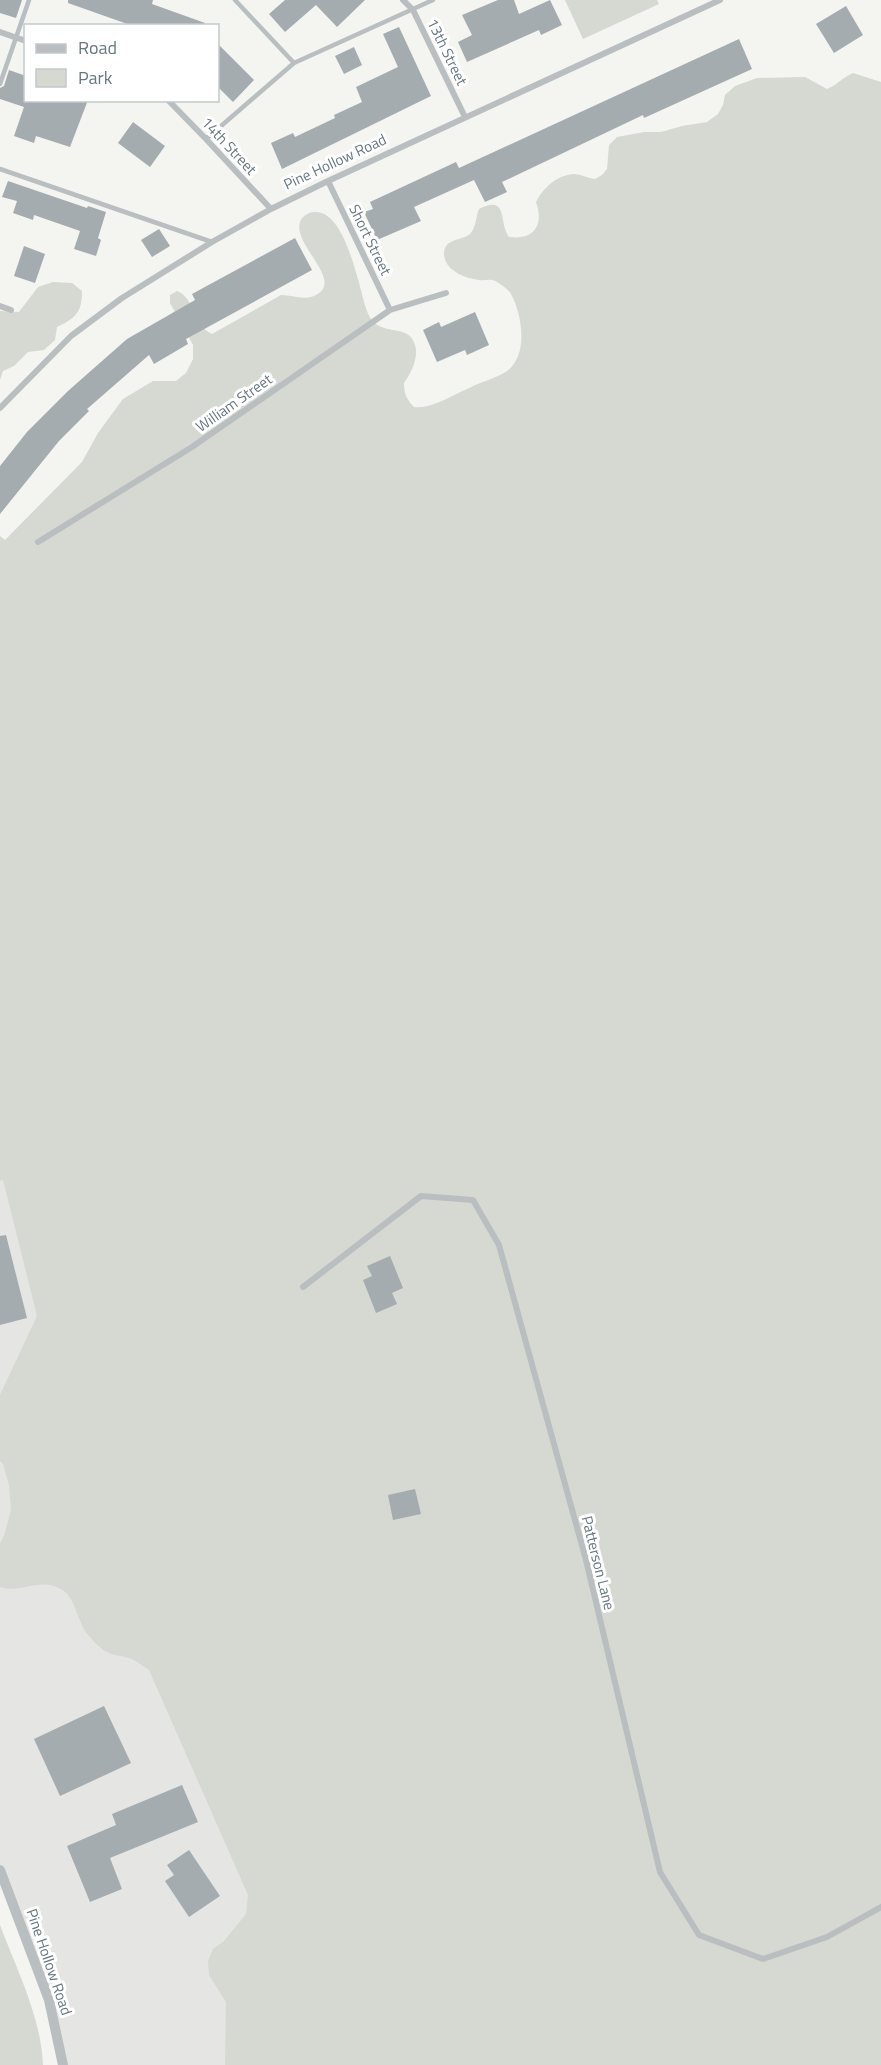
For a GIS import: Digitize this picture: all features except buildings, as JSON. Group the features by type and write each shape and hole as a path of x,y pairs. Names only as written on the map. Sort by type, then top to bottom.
{"street":[{"name":"13th Street","path":"403,0 413,10 465,117"},
{"name":"Pine Hollow Road","path":"0,408 71,336 94,317 212,242 328,181 720,0"},
{"path":"0,32 24,40"},
{"name":"14th Street","path":"170,102 271,209"},
{"name":"Short Street","path":"328,181 390,310"},
{"name":"William Street","path":"38,542 192,447 390,310 446,293"},
{"path":"0,306 11,310"},
{"name":"Patterson Lane","path":"303,1287 421,1196 473,1200 499,1245 586,1560 660,1872 699,1935 763,1959 827,1937 881,1907"},
{"name":"Pine Hollow Road","path":"0,1870 49,2000 63,2065"}],"lane":[{"path":"0,84 29,0"},
{"path":"235,0 294,63"},
{"path":"206,139 294,63 433,0"},
{"path":"0,169 212,242"}],"shaded area":[{"path":"0,1138 311,2065 63,2065 49,2000 0,1870"}],"green space":[{"path":"565,0 657,0 659,4 583,39"},
{"path":"853,73 881,82 881,2065 225,2065 226,2002 209,1975 208,1961 213,1949 224,1941 246,1914 248,1895 149,1670 134,1660 105,1651 98,1645 85,1631 69,1597 59,1588 52,1585 14,1589 0,1587 0,1543 11,1510 9,1485 0,1461 0,1395 37,1316 3,1180 0,1181 0,536 5,540 82,462 98,433 123,399 153,381 176,381 186,373 193,359 193,345 170,303 170,295 177,291 183,295 201,325 212,334 281,295 308,298 316,295 323,288 324,279 321,270 307,248 299,227 302,218 308,214 314,212 325,214 335,223 343,236 372,320 378,325 400,331 412,338 416,355 412,370 404,383 405,393 414,407 428,406 507,371 514,364 521,345 518,312 510,292 495,281 474,279 457,273 448,266 444,255 450,243 470,234 479,209 488,205 499,207 509,237 525,236 531,233 538,224 536,202 547,187 563,176 575,174 595,179 602,175 607,169 609,145 617,137 644,132 661,132 707,122 718,114 725,95 735,86 757,78 805,77 827,89"},
{"path":"53,282 72,283 82,291 77,314 57,327 55,340 44,350 28,352 14,366 3,371 0,380 0,311 19,312 38,287"},
{"path":"0,1925 33,2011 43,2065 0,2065"}]}
